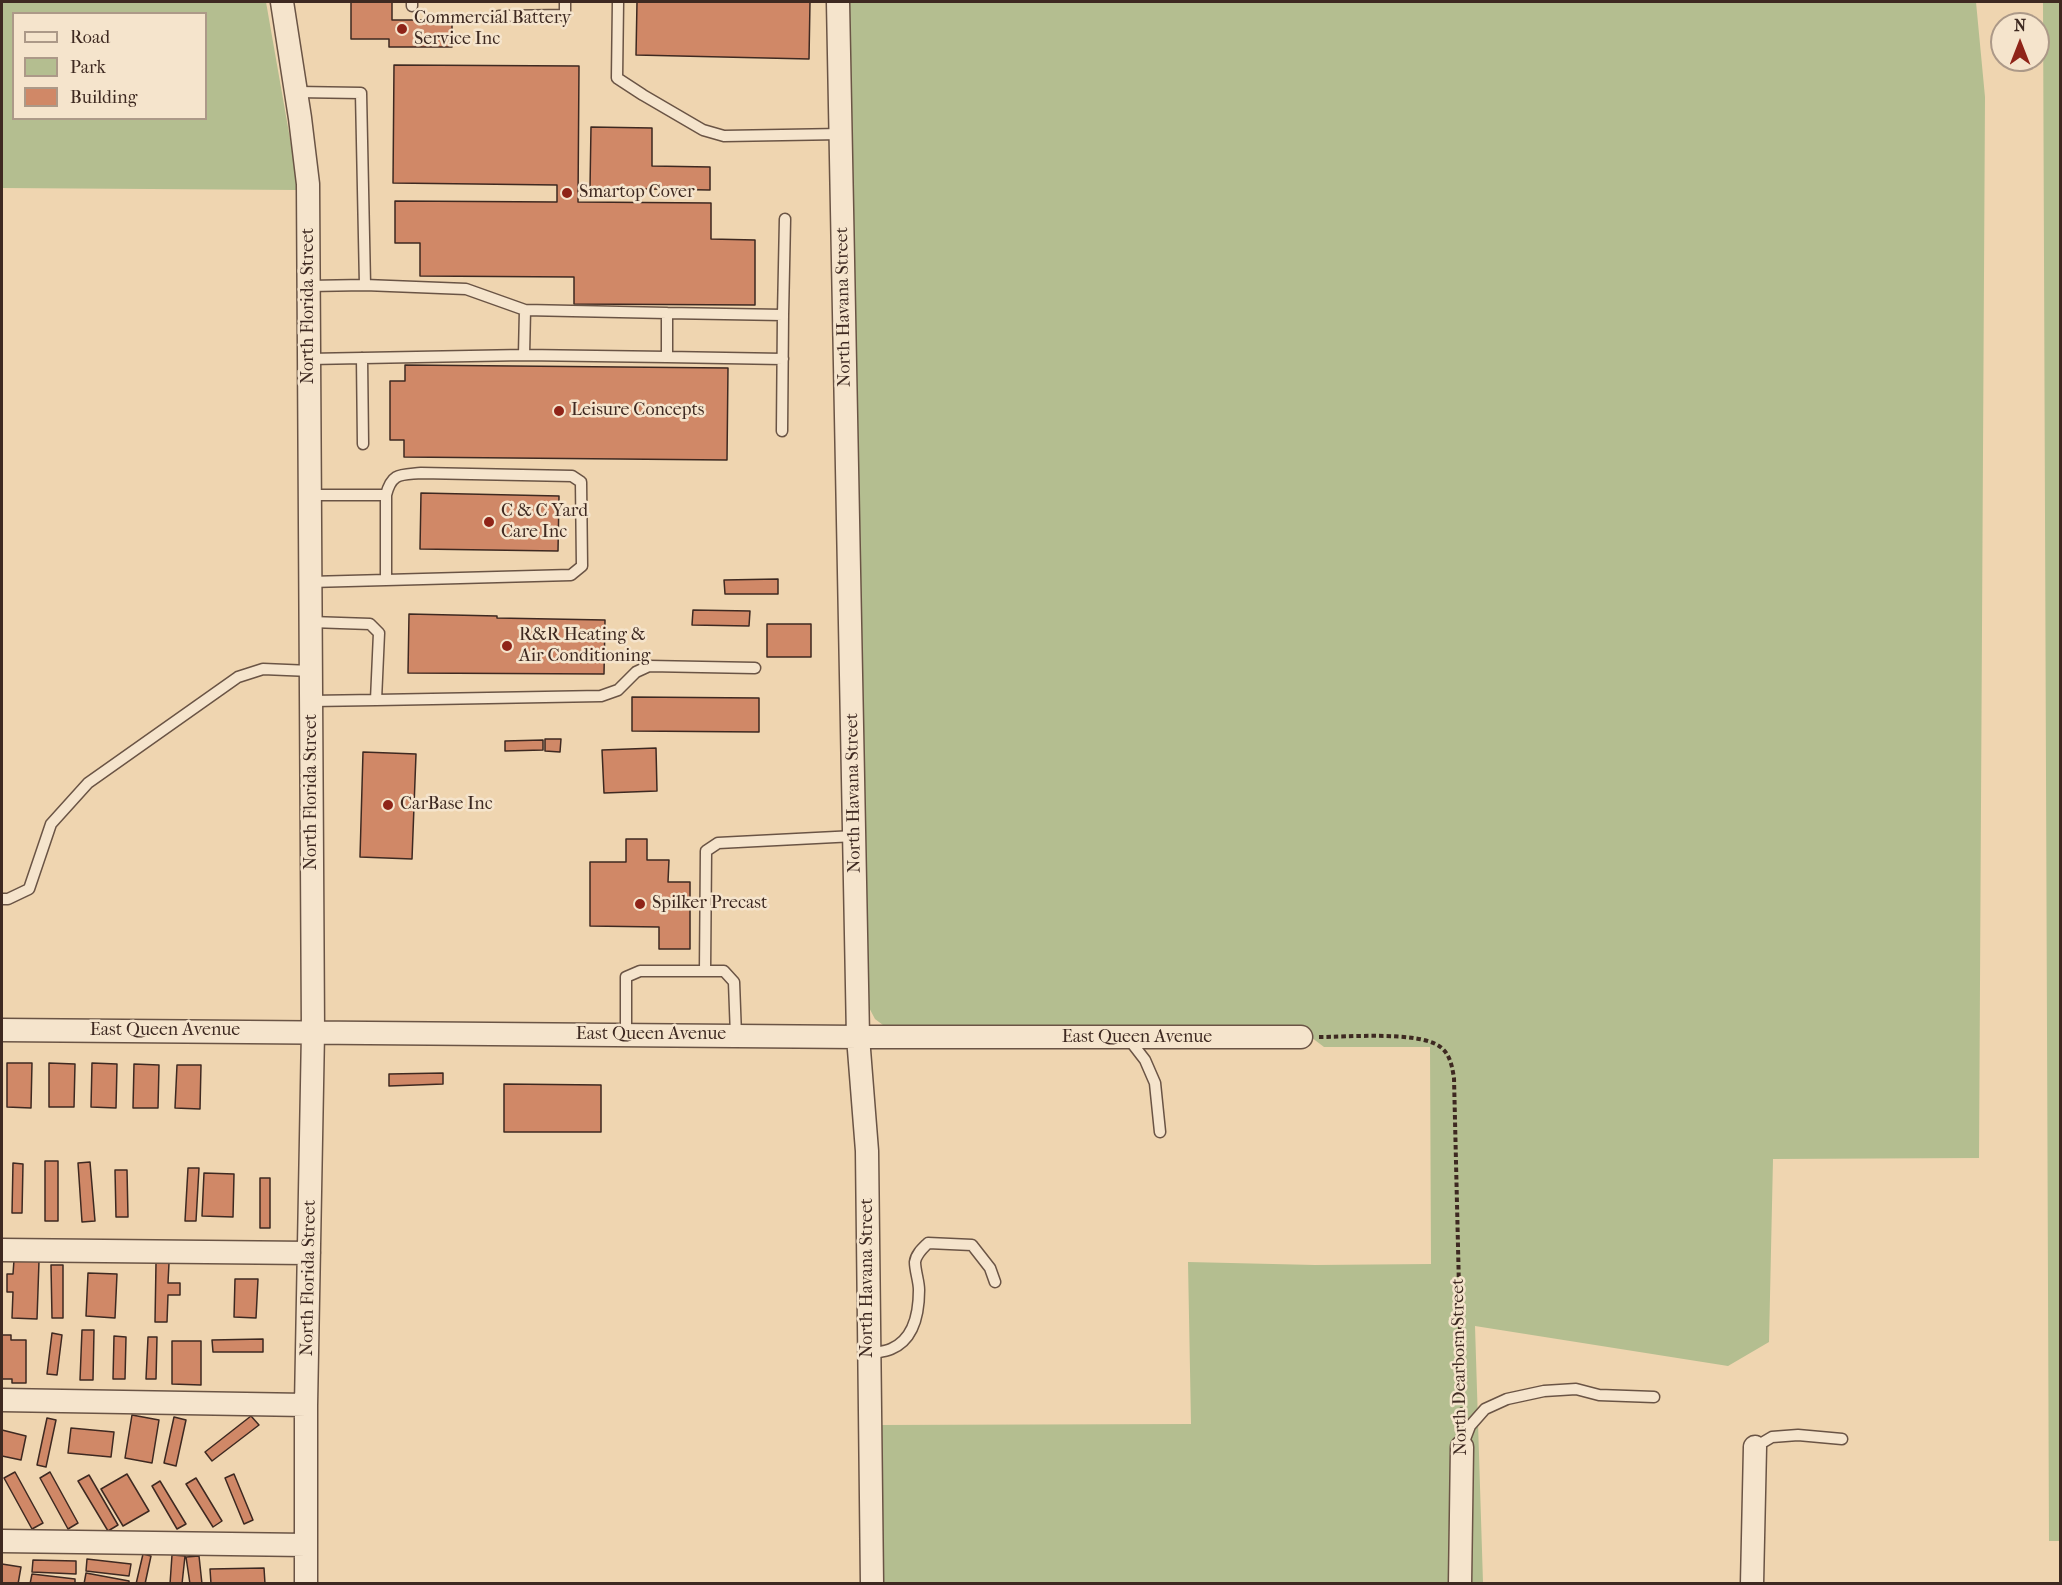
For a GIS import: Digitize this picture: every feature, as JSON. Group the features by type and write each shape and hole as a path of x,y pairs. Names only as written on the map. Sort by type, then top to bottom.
{"street":[{"name":"North Florida Street","path":"282,2 297,92 308,184 313,1032 306,1406 306,1584"},
{"name":"North Havana Street","path":"838,2 858,1037 867,1151 872,1584"},
{"name":"East Queen Avenue","path":"2,1030 858,1037 1301,1037"},
{"path":"2,1250 309,1253"},
{"path":"2,1400 306,1406"},
{"path":"1752,1584 1755,1447"},
{"name":"North Dearborn Street","path":"1460,1584 1462,1448"},
{"path":"2,1541 306,1545"}],"lane":[{"path":"499,16 564,15 565,2"},
{"path":"618,2 617,78 643,95 703,130 724,136 841,134"},
{"path":"297,92 361,93 365,285"},
{"path":"782,430 785,219"},
{"path":"309,286 466,288 525,310 783,315"},
{"path":"524,355 525,310"},
{"path":"667,313 667,357"},
{"path":"309,359 524,355 783,359"},
{"path":"362,358 363,444"},
{"path":"310,582 386,580 572,575 582,566 581,482 572,476 397,475 389,482 386,495 386,580"},
{"path":"310,495 386,495"},
{"path":"311,622 370,624 379,633 376,700"},
{"path":"311,701 601,696 618,690 636,672 649,666 754,668"},
{"path":"2,899 8,899 29,889 51,824 88,783 238,677 263,669 311,671"},
{"path":"705,971 706,851 718,843 855,836"},
{"path":"626,1035 626,977 640,971 724,971 734,982 736,1036"},
{"path":"1128,1038 1145,1060 1155,1083 1160,1132"},
{"path":"868,1354 892,1349 910,1333 917,1320 919,1289 915,1261 919,1252 928,1243 972,1245 990,1268 995,1282"},
{"path":"1462,1448 1470,1426 1485,1409 1507,1399 1544,1391 1576,1389 1599,1395 1654,1397"},
{"path":"1755,1447 1772,1437 1798,1435 1842,1439"}],"path":[{"name":"North Dearborn Street","path":"1301,1037 1421,1039 1439,1046 1449,1058 1452,1068 1455,1150 1462,1448"}],"green space":[{"path":"2,2 266,2 299,190 2,188"},
{"path":"846,2 1976,2 1985,97 1979,1158 1773,1159 1769,1342 1728,1366 1475,1326 1483,1583 878,1583 879,1425 1191,1424 1188,1262 1315,1265 1431,1264 1430,1047 1324,1047 1303,1031 883,1025 875,1019 865,1000"},
{"path":"2043,2 2060,2 2060,1541 2049,1541 2043,72 2050,72 2050,12 2043,12"}],"building":[{"name":"Commercial Battery Service Inc","path":"351,2 392,2 392,20 452,20 452,47 389,47 389,39 351,39"},
{"path":"637,2 810,2 809,59 636,55"},
{"name":"Smartop Cover","path":"394,65 579,66 578,202 711,203 711,239 755,240 755,305 574,304 574,277 420,276 420,243 395,243 395,201 557,202 557,185 393,183"},
{"path":"591,127 652,128 652,166 710,167 710,190 590,188"},
{"name":"Leisure Concepts","path":"405,365 728,368 727,460 404,457 404,440 390,440 390,381 405,381"},
{"name":"C & C Yard Care Inc","path":"421,493 559,496 558,551 420,549"},
{"path":"778,579 778,594 725,594 724,580"},
{"path":"693,610 750,611 749,626 692,625"},
{"name":"R&R Heating & Air Conditioning","path":"409,614 605,620 604,674 408,673"},
{"path":"767,624 811,624 811,657 767,657"},
{"path":"632,697 759,698 759,732 632,731"},
{"path":"545,739 561,739 560,752 545,751"},
{"path":"543,740 543,750 505,751 505,741"},
{"path":"656,748 657,791 604,793 602,750"},
{"name":"CarBase Inc","path":"363,752 416,754 412,859 360,857"},
{"name":"Spilker Precast","path":"626,839 647,839 647,860 669,860 668,882 690,882 690,949 659,949 659,927 590,926 590,862 626,862"},
{"path":"7,1063 32,1063 31,1108 7,1107"},
{"path":"49,1063 75,1064 74,1107 49,1107"},
{"path":"92,1063 117,1064 116,1108 91,1107"},
{"path":"134,1064 159,1065 158,1108 133,1108"},
{"path":"177,1065 201,1065 200,1109 175,1108"},
{"path":"443,1073 443,1084 389,1086 389,1074"},
{"path":"504,1084 601,1085 601,1132 504,1132"},
{"path":"45,1161 58,1161 58,1221 45,1221"},
{"path":"90,1162 95,1221 82,1222 78,1163"},
{"path":"13,1163 23,1164 22,1213 12,1213"},
{"path":"188,1168 199,1168 196,1221 185,1221"},
{"path":"115,1170 127,1170 128,1217 116,1217"},
{"path":"204,1173 234,1174 233,1217 202,1216"},
{"path":"260,1178 270,1178 270,1228 260,1228"},
{"path":"14,1260 39,1261 37,1319 12,1318 13,1292 7,1292 7,1274 13,1274"},
{"path":"156,1263 169,1263 168,1283 180,1283 180,1295 168,1295 167,1322 155,1322"},
{"path":"51,1265 63,1265 63,1318 52,1318"},
{"path":"88,1273 117,1274 115,1318 86,1316"},
{"path":"235,1279 258,1279 256,1318 234,1317"},
{"path":"82,1330 94,1330 93,1380 80,1380"},
{"path":"52,1333 62,1335 57,1375 47,1374"},
{"path":"2,1335 11,1335 11,1340 26,1340 26,1383 12,1383 12,1379 2,1379"},
{"path":"114,1336 126,1337 125,1379 113,1379"},
{"path":"148,1337 157,1337 156,1379 146,1379"},
{"path":"263,1339 263,1352 213,1352 212,1340"},
{"path":"172,1341 201,1341 201,1385 172,1384"},
{"path":"132,1415 159,1420 152,1463 125,1458"},
{"path":"251,1416 259,1425 212,1461 205,1452"},
{"path":"174,1417 186,1420 176,1466 164,1463"},
{"path":"47,1418 56,1420 46,1467 37,1465"},
{"path":"71,1428 114,1432 111,1457 68,1453"},
{"path":"2,1430 26,1436 21,1460 2,1456"},
{"path":"15,1472 43,1523 32,1529 4,1478"},
{"path":"50,1472 78,1523 68,1529 40,1478"},
{"path":"127,1474 149,1511 123,1526 101,1489"},
{"path":"234,1474 253,1520 244,1524 225,1478"},
{"path":"89,1475 118,1525 108,1531 78,1481"},
{"path":"196,1478 222,1521 213,1527 186,1484"},
{"path":"160,1481 186,1524 177,1529 152,1486"},
{"path":"143,1554 151,1556 145,1584 136,1584"},
{"path":"172,1555 185,1556 182,1584 170,1584"},
{"path":"199,1556 202,1584 190,1584 186,1557"},
{"path":"87,1559 131,1564 129,1576 86,1571"},
{"path":"33,1560 76,1561 76,1574 32,1572"},
{"path":"2,1564 21,1567 18,1584 2,1584"},
{"path":"264,1568 265,1584 211,1584 210,1569"},
{"path":"86,1573 129,1581 129,1584 84,1584"},
{"path":"32,1574 75,1579 75,1584 30,1584"}],"place":[{"name":"Commercial Battery Service Inc","path":"402,29"},
{"name":"Smartop Cover","path":"567,193"},
{"name":"Leisure Concepts","path":"559,411"},
{"name":"C & C Yard Care Inc","path":"489,522"},
{"name":"R&R Heating & Air Conditioning","path":"507,646"},
{"name":"CarBase Inc","path":"388,805"},
{"name":"Spilker Precast","path":"640,904"}]}
